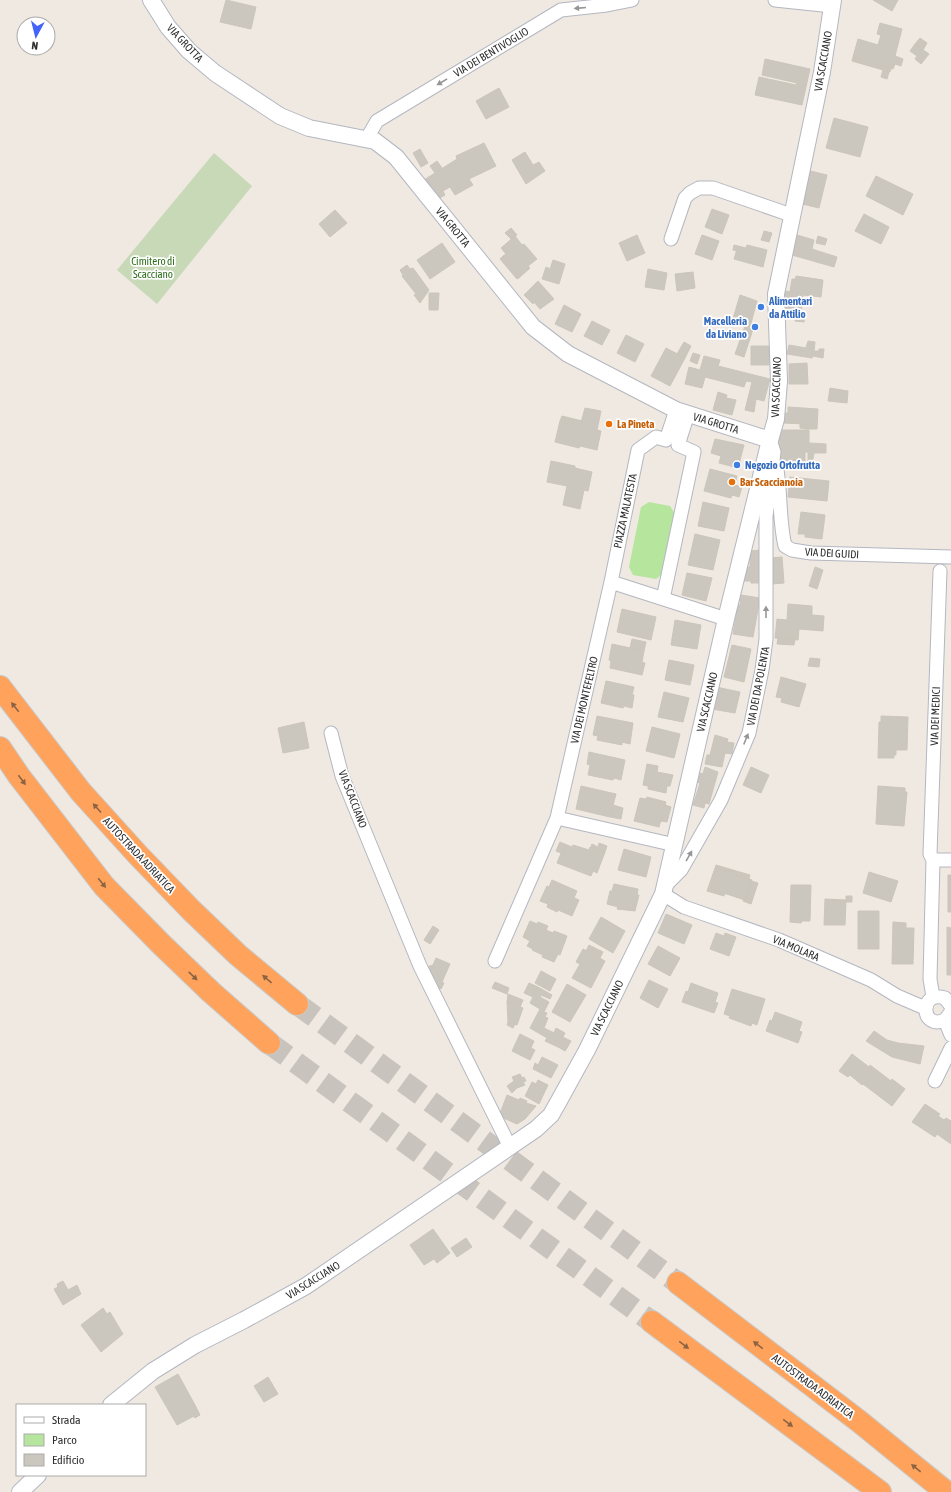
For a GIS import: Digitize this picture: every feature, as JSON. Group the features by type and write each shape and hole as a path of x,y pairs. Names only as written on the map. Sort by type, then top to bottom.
{"highway":[{"name":"AUTOSTRADA ADRIATICA","path":"0,687 81,792 138,855 191,910 238,955 297,1004"},
{"path":"0,748 19,776 104,886 211,992 269,1043"},
{"name":"AUTOSTRADA ADRIATICA","path":"678,1283 860,1422 946,1492"},
{"path":"652,1322 880,1492"}],"street":[{"name":"VIA GROTTA","path":"151,0 168,27 190,51 215,74 280,116 309,128 375,141 396,157 534,327 568,354 682,412 772,446"},
{"name":"VIA DEI BENTIVOGLIO","path":"366,140 377,121 561,10 607,5 632,0"},
{"path":"775,0 832,3"},
{"name":"VIA SCACCIANO","path":"112,1404 153,1371 195,1345 306,1286 536,1129 551,1115 587,1050 664,890 726,618 772,446 779,381 776,294 791,215 822,72 832,3"},
{"path":"671,239 685,198 699,188 713,188 791,215"},
{"path":"663,599 694,452 678,445 682,412"},
{"name":"PIAZZA MALATESTA","path":"611,582 638,450 656,437 666,440 682,412"},
{"name":"VIA DEI GUIDI","path":"772,446 780,488 782,534 785,546 792,550 810,553 951,557"},
{"name":"VIA DEI DA POLENTA","path":"664,890 681,870 721,800 749,733 762,670 766,638 766,516 772,446"},
{"name":"VIA DEI MEDICI","path":"929,1002 933,860 930,854 940,571"},
{"path":"611,582 726,618"},
{"name":"VIA DEI MONTEFELTRO","path":"495,961 557,818 611,582"},
{"name":"VIA SCACCIANO","path":"331,733 342,776 420,966 510,1147"},
{"path":"557,818 675,845"},
{"path":"933,860 951,860"},
{"name":"VIA MOLARA","path":"664,890 684,907 779,940 871,980 897,996 929,1002 941,996 945,998 951,1006"},
{"name":"VIA MOLARA","path":"929,1002 927,1016 933,1021 942,1022 948,1016"},
{"path":"948,1016 951,1035"},
{"path":"935,1081 951,1048"},
{"path":"20,1492 37,1476"}],"green space":[{"name":"Cimitero di Scacciano","path":"214,153 252,186 157,304 117,270"},
{"path":"649,502 670,506 675,514 664,573 656,579 633,575 629,567 641,507"}],"building":[{"path":"226,0 256,7 251,29 220,22"},
{"path":"873,0 898,0 892,11"},
{"path":"880,23 902,29 895,56 903,59 901,66 895,64 893,69 853,57 858,39 878,45 881,35 877,34"},
{"path":"920,38 927,43 923,50 915,44"},
{"path":"915,44 929,54 921,64 915,59 917,56 910,51"},
{"path":"853,57 891,68 890,72 852,61"},
{"path":"765,59 810,69 802,105 755,95 759,77 796,85 797,83 762,75"},
{"path":"883,70 889,72 887,79 881,77"},
{"path":"499,88 509,107 486,119 476,101"},
{"path":"834,118 868,127 860,157 826,148"},
{"path":"484,143 496,166 469,179 473,185 455,195 450,187 434,196 424,180 457,159 456,156"},
{"path":"420,149 428,163 421,167 413,153"},
{"path":"525,152 533,165 539,162 545,171 526,184 512,160"},
{"path":"437,161 442,168 435,173 430,166"},
{"path":"806,170 827,175 819,208 798,203"},
{"path":"876,176 913,194 903,215 866,196"},
{"path":"443,191 445,195 436,200 434,196"},
{"path":"712,209 729,215 722,234 705,227"},
{"path":"335,210 347,223 330,237 319,224"},
{"path":"864,214 889,227 881,244 855,231"},
{"path":"511,228 517,235 511,239 505,233"},
{"path":"764,231 772,233 769,242 761,240"},
{"path":"637,235 645,253 627,261 619,243"},
{"path":"702,235 719,241 712,260 695,254"},
{"path":"797,235 814,240 812,249 837,257 834,267 792,255"},
{"path":"515,236 537,259 528,266 530,268 520,277 503,256 506,254 501,248"},
{"path":"818,236 827,239 825,245 816,243"},
{"path":"442,243 455,262 430,279 417,260"},
{"path":"734,245 738,246 737,251 733,250"},
{"path":"747,245 767,250 763,267 734,259 738,246 746,248"},
{"path":"503,256 520,277 517,279 500,259"},
{"path":"553,260 565,264 559,284 542,279 546,267 550,269"},
{"path":"407,265 410,269 413,268 429,290 420,303 414,295 416,294 402,276 403,275 400,270"},
{"path":"648,269 667,273 664,290 645,287"},
{"path":"693,272 695,288 677,291 675,274"},
{"path":"796,276 823,280 821,297 803,295 801,313 781,310 784,291 793,292"},
{"path":"792,279 795,279 793,292 790,291"},
{"path":"538,281 554,299 540,309 534,302 533,304 524,295"},
{"path":"429,293 439,293 438,310 429,310"},
{"path":"740,295 757,301 750,327 732,322"},
{"path":"564,305 581,314 572,332 555,324"},
{"path":"796,312 805,314 804,322 795,321"},
{"path":"592,321 610,330 602,345 584,336"},
{"path":"745,326 753,329 744,357 735,354"},
{"path":"626,335 644,344 635,362 617,353"},
{"path":"808,341 815,342 814,351 824,349 823,358 813,356 812,358 787,354 789,345 806,348"},
{"path":"684,342 691,346 685,358 677,354"},
{"path":"751,346 769,346 769,365 751,365"},
{"path":"666,348 685,358 670,386 651,376"},
{"path":"693,353 700,355 697,364 690,361"},
{"path":"704,356 720,360 718,366 770,379 764,401 756,399 754,412 745,410 752,382 746,381 744,387 705,377 702,388 685,384 689,367 700,370"},
{"path":"807,363 808,384 789,384 789,364"},
{"path":"830,388 848,391 847,403 828,401"},
{"path":"718,392 727,395 726,398 736,400 732,415 713,410"},
{"path":"788,407 818,409 817,429 806,429 807,424 782,423 782,413 788,413"},
{"path":"585,408 601,411 597,430 601,431 597,450 580,446 579,448 555,442 560,421 580,426"},
{"path":"562,416 582,421 580,426 560,421"},
{"path":"800,424 807,424 806,429 800,428"},
{"path":"780,430 809,430 809,443 826,444 826,453 814,453 812,464 808,464 808,452 805,452 805,464 801,464 801,468 779,465"},
{"path":"715,439 744,445 738,468 719,463 721,456 711,453"},
{"path":"551,461 575,466 575,468 592,472 588,491 584,490 580,509 563,505 567,486 547,482"},
{"path":"710,469 737,476 731,498 704,491"},
{"path":"790,477 829,481 827,501 788,497"},
{"path":"735,485 742,487 739,497 732,495"},
{"path":"703,502 729,508 724,531 698,526"},
{"path":"801,512 825,515 822,539 805,537 805,534 798,534"},
{"path":"695,534 720,540 713,570 688,565"},
{"path":"761,550 760,583 744,581 747,567 750,567 750,551"},
{"path":"782,557 784,583 772,584 770,558"},
{"path":"815,567 823,570 817,589 809,586"},
{"path":"687,573 712,578 706,601 682,595"},
{"path":"741,595 760,598 753,637 733,634"},
{"path":"788,604 812,606 812,615 824,616 823,631 799,629 798,640 775,638 777,619 787,620"},
{"path":"622,609 656,617 651,640 617,632"},
{"path":"675,620 701,625 697,649 671,645"},
{"path":"778,638 795,639 794,645 777,644"},
{"path":"632,639 646,642 644,651 630,648"},
{"path":"612,644 644,651 642,662 645,663 642,675 610,668 611,661 609,660"},
{"path":"732,645 751,649 744,682 724,677"},
{"path":"810,658 820,659 819,667 808,666"},
{"path":"669,660 694,665 690,685 665,680"},
{"path":"781,677 806,684 799,707 781,702 782,698 776,697"},
{"path":"606,681 634,687 632,695 634,695 632,708 624,706 623,708 601,703"},
{"path":"716,687 740,692 735,713 712,709"},
{"path":"664,692 689,698 683,722 658,717"},
{"path":"597,716 633,723 630,744 622,742 622,745 597,740 598,736 593,735"},
{"path":"881,716 908,717 907,750 896,750 896,755 894,755 894,758 878,758 879,722 881,722"},
{"path":"304,722 309,748 283,753 278,728"},
{"path":"652,727 680,734 674,758 646,751"},
{"path":"715,735 728,739 727,742 734,743 732,754 725,753 722,767 705,764 707,755 710,755"},
{"path":"589,752 625,760 621,780 588,775 590,765 587,764"},
{"path":"647,764 658,766 657,772 673,775 670,786 667,786 666,793 648,789 648,786 643,785"},
{"path":"705,767 718,772 709,804 705,803 704,808 693,805 700,783 697,782 700,773 703,774"},
{"path":"751,767 769,775 761,793 743,785"},
{"path":"581,786 616,794 610,817 576,809"},
{"path":"878,786 905,788 905,792 907,792 904,826 876,824"},
{"path":"647,797 666,802 659,827 634,821 640,798 646,799"},
{"path":"613,805 623,808 621,819 610,817"},
{"path":"665,805 671,807 667,822 661,821"},
{"path":"560,842 567,845 564,852 562,851 561,853 556,851"},
{"path":"599,843 607,846 605,852 591,847 592,844 598,847"},
{"path":"567,845 572,847 573,845 589,850 590,847 605,852 597,873 593,871 591,876 557,863 562,851 564,852"},
{"path":"624,849 651,857 646,877 618,870"},
{"path":"716,865 750,875 749,879 718,868 711,889 725,893 724,896 707,891"},
{"path":"718,868 752,880 745,900 711,889"},
{"path":"869,872 898,881 891,902 863,893"},
{"path":"948,875 951,875 951,912 948,912"},
{"path":"552,880 577,891 574,898 579,900 572,916 558,910 557,912 547,907 548,904 540,901 547,886 549,887"},
{"path":"751,881 758,883 751,904 743,901 744,899 745,900"},
{"path":"614,884 638,889 637,895 639,895 635,911 617,909 618,907 607,904 610,891 612,891"},
{"path":"791,885 811,885 810,921 802,921 801,923 790,922"},
{"path":"846,896 852,896 852,902 846,902"},
{"path":"825,899 846,900 845,925 824,925"},
{"path":"858,911 879,911 879,949 858,949"},
{"path":"666,914 692,925 684,944 658,933"},
{"path":"601,917 625,931 613,953 589,939"},
{"path":"530,921 548,926 546,930 553,933 554,931 567,936 560,955 558,954 554,962 542,957 543,955 527,946 530,941 523,937"},
{"path":"893,922 906,923 906,928 914,928 913,964 892,964"},
{"path":"433,926 439,930 430,944 424,940"},
{"path":"947,927 951,928 951,975 947,975"},
{"path":"716,933 724,936 725,933 736,937 729,956 710,949"},
{"path":"589,945 603,952 600,958 586,951"},
{"path":"658,946 680,958 670,976 648,964"},
{"path":"583,949 605,961 591,988 572,978 580,964 576,962"},
{"path":"436,958 450,964 442,982 444,983 441,989 433,985 436,979 429,976 427,967 433,965"},
{"path":"541,971 556,979 550,991 535,983"},
{"path":"649,980 668,989 658,1008 640,998"},
{"path":"495,982 509,988 507,994 492,988"},
{"path":"529,983 538,987 533,997 524,993"},
{"path":"691,983 718,993 715,1002 718,1003 714,1013 682,1002"},
{"path":"567,984 586,995 570,1022 552,1012"},
{"path":"538,987 552,995 550,999 541,995 540,997 549,1002 544,1012 547,1013 545,1017 548,1018 544,1028 571,1041 567,1048 561,1045 560,1048 545,1041 547,1038 530,1028 540,1009 530,1003"},
{"path":"732,989 765,999 757,1025 752,1023 751,1026 729,1018 730,1016 724,1014"},
{"path":"508,994 523,1000 520,1007 507,1002"},
{"path":"507,1002 523,1008 517,1025 508,1022"},
{"path":"775,1012 802,1022 799,1031 802,1032 798,1043 766,1031"},
{"path":"508,1022 515,1024 513,1028 507,1025"},
{"path":"556,1028 565,1033 563,1037 554,1033"},
{"path":"874,1031 887,1040 898,1043 924,1046 920,1064 892,1057 866,1041"},
{"path":"520,1034 534,1041 531,1048 535,1050 530,1060 512,1051"},
{"path":"561,1045 567,1048 565,1051 560,1048"},
{"path":"852,1054 869,1067 870,1065 891,1081 892,1079 905,1089 892,1106 850,1075 848,1077 839,1071"},
{"path":"542,1057 558,1065 551,1078 533,1069 535,1063 538,1065"},
{"path":"520,1074 526,1081 523,1082 525,1085 517,1088 512,1093 507,1086 514,1081 512,1077"},
{"path":"538,1080 548,1085 539,1104 525,1096 532,1082 536,1084"},
{"path":"507,1095 519,1100 520,1098 527,1101 526,1103 536,1106 525,1119 517,1124 499,1116"},
{"path":"925,1104 940,1114 938,1116 944,1120 946,1118 951,1121 951,1144 937,1134 935,1137 912,1122"},
{"path":"433,1229 450,1253 437,1263 434,1259 424,1265 410,1245"},
{"path":"466,1238 472,1247 457,1257 451,1248"},
{"path":"63,1281 68,1290 77,1285 81,1294 63,1305 54,1289 58,1287 57,1284"},
{"path":"103,1308 107,1314 110,1312 123,1334 101,1352 81,1325"},
{"path":"178,1374 195,1405 189,1408 194,1416 177,1425 155,1387"},
{"path":"268,1377 278,1394 264,1402 254,1386"},
{"path":"195,1405 200,1415 195,1418 189,1408"}],"tunnel":[{"path":"297,1004 678,1283"},
{"path":"269,1043 652,1322"}],"place":[{"name":"Alimentari da Attilio","path":"761,307"},
{"name":"Macelleria da Liviano","path":"755,327"},
{"name":"La Pineta","path":"609,424"},
{"name":"Negozio Ortofrutta","path":"737,465"},
{"name":"Bar Scaccianoia","path":"732,482"}]}
